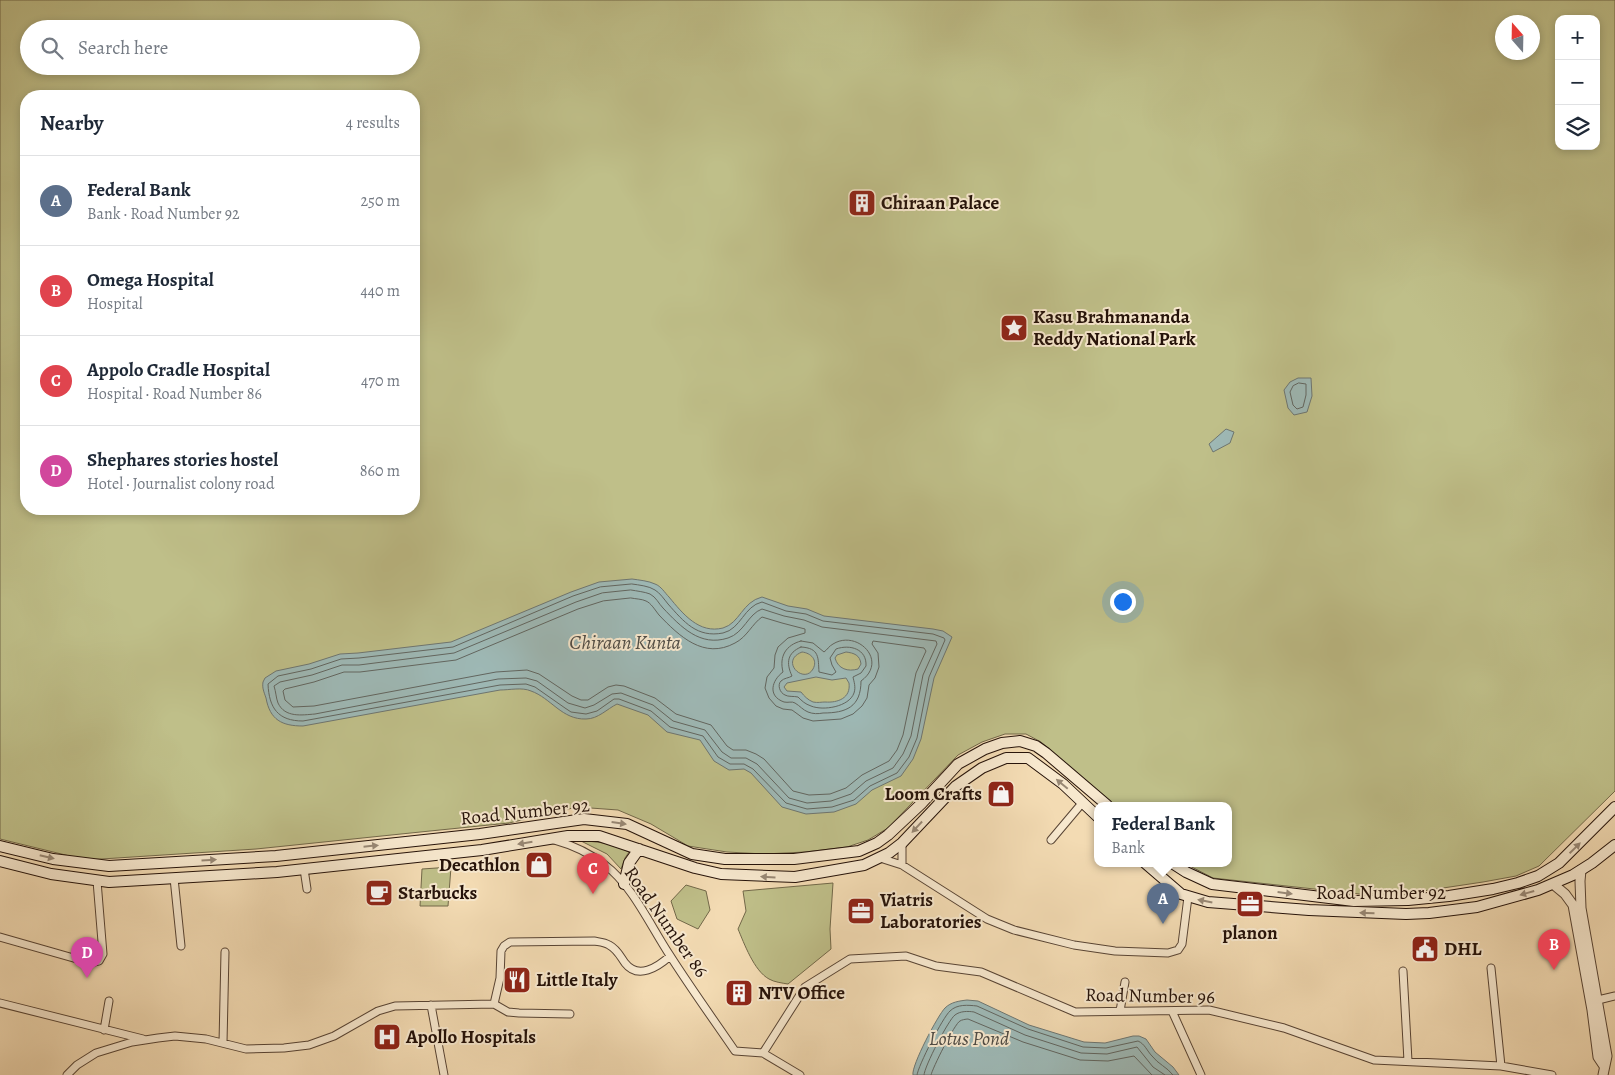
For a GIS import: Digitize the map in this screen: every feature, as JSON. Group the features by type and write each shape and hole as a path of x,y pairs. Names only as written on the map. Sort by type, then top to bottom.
{"main road":[{"name":"Road Number 92","path":"0,846 53,859 109,866 279,856 480,834 584,819 627,824 692,854 725,859 794,860 859,851 877,843 921,804 958,764 985,749 1002,743 1020,741 1036,746 1046,752 1104,802"},
{"name":"Road Number 92","path":"0,861 51,874 109,882 304,869 482,850 568,836 599,836 695,868 721,874 778,878 795,877 864,865 880,858 902,844 956,786 982,768 1006,758 1028,758 1063,784 1094,813"},
{"name":"Road Number 92","path":"1178,867 1212,884 1354,901 1408,900 1475,892 1518,883 1538,876 1559,863 1615,807"},
{"name":"Road Number 92","path":"1149,867 1174,889 1188,897 1208,902 1309,910 1406,914 1445,912 1478,907 1538,890 1573,876 1615,845"},
{"path":"624,884 629,863 638,849"},
{"path":"279,856 282,871"},
{"path":"1475,892 1478,907"},
{"path":"1309,910 1311,896"}],"street":[{"path":"1050,840 1082,802"},
{"name":"Road Number 86","path":"548,839 569,844 605,865 624,884 670,956 735,1051 763,1053"},
{"path":"902,844 902,865"},
{"path":"880,858 902,865 987,919 1048,939 1114,951 1168,953 1178,950 1182,944 1188,897"},
{"path":"304,869 306,889"},
{"path":"1581,870 1581,908 1607,1056 1604,1071"},
{"path":"174,878 181,946"},
{"path":"0,937 91,963 99,961 103,954 97,881"},
{"path":"1553,884 1566,894 1573,905 1592,1010 1598,1057 1604,1071"},
{"path":"494,1004 500,978 501,951 510,942 604,942 615,949 626,965 638,971 647,971 660,965 670,956"},
{"path":"223,1043 225,952"},
{"name":"Road Number 96","path":"763,1053 805,988 850,959 906,956 936,966 982,972 1075,1012 1209,1010 1284,1028 1374,1060 1501,1066 1552,1075"},
{"path":"1491,968 1501,1066"},
{"path":"1403,971 1408,1061"},
{"path":"1120,1011 1125,982"},
{"path":"1598,1000 1615,996"},
{"path":"104,1030 109,1001"},
{"path":"0,1003 145,1040"},
{"path":"431,1004 444,1075"},
{"path":"67,1075 77,1065 96,1053 132,1042 174,1036 206,1039 246,1049 265,1050 309,1045 334,1036 378,1011 395,1006 494,1004 508,1012 519,1014 570,1014"},
{"path":"1172,1011 1201,1075"},
{"path":"763,1053 800,1075"}],"green space":[{"name":"Kasu Brahmananda Reddy National Park","path":"0,0 1615,0 1615,791 1539,866 1516,876 1483,882 1423,891 1360,894 1213,878 1192,867 1232,867 1232,802 1111,802 1041,742 1026,734 1005,734 982,742 958,755 888,828 868,840 847,847 764,854 727,852 688,846 651,824 618,810 577,807 509,823 256,849 86,860 0,839"},
{"path":"579,840 612,844 629,852 621,869 607,854"},
{"path":"451,867 448,906 420,906 422,869"},
{"path":"833,883 830,929 831,949 788,984 769,979 754,963 738,929 746,911 743,891"},
{"path":"686,885 706,891 710,910 698,929 677,919 671,901"}],"water":[{"path":"1298,378 1311,378 1312,396 1307,412 1294,415 1288,408 1284,390 1290,382"},
{"path":"1226,429 1234,432 1230,443 1213,452 1209,444"},
{"name":"Chiraan Kunta","path":"632,579 655,584 661,588 686,616 706,628 723,628 729,625 750,603 762,597 788,606 807,609 824,616 943,631 952,637 934,678 921,739 913,759 901,776 872,790 856,804 834,812 806,814 782,807 751,773 744,769 729,770 714,761 700,740 667,732 648,715 617,704 590,719 586,719 570,716 545,698 531,691 520,689 500,690 303,726 283,723 274,717 268,706 263,682 265,678 276,671 309,664 340,654 451,642 599,582","holes":["802,652 808,654 814,660 813,669 809,673 804,674 796,670 793,666 796,656","846,652 854,654 859,658 861,664 858,669 847,670 838,665 835,658 837,655","816,677 832,680 846,678 849,688 846,696 839,700 815,702 808,699 801,692 787,691 784,687 787,683"]},
{"name":"Lotus Pond","path":"958,1001 978,1001 1029,1025 1084,1042 1105,1043 1139,1036 1146,1039 1155,1052 1173,1067 1179,1075 913,1075 920,1052 945,1008"}],"place":[{"name":"Chiraan Palace","path":"862,203"},
{"name":"Kasu Brahmananda Reddy National Park","path":"1014,328"},
{"name":"Loom Crafts","path":"1001,794"},
{"name":"Decathlon","path":"539,865"},
{"name":"Starbucks","path":"379,893"},
{"name":"Appolo Cradle Hospital","path":"593,894"},
{"name":"planon","path":"1250,904"},
{"name":"Viatris Laboratories","path":"861,911"},
{"name":"Federal Bank","path":"1163,924"},
{"name":"DHL","path":"1425,949"},
{"name":"Omega Hospital","path":"1554,970"},
{"name":"Shephares stories hostel","path":"87,978"},
{"name":"Little Italy","path":"517,980"},
{"name":"NTV Office","path":"739,993"},
{"name":"Apollo Hospitals","path":"387,1037"}]}
